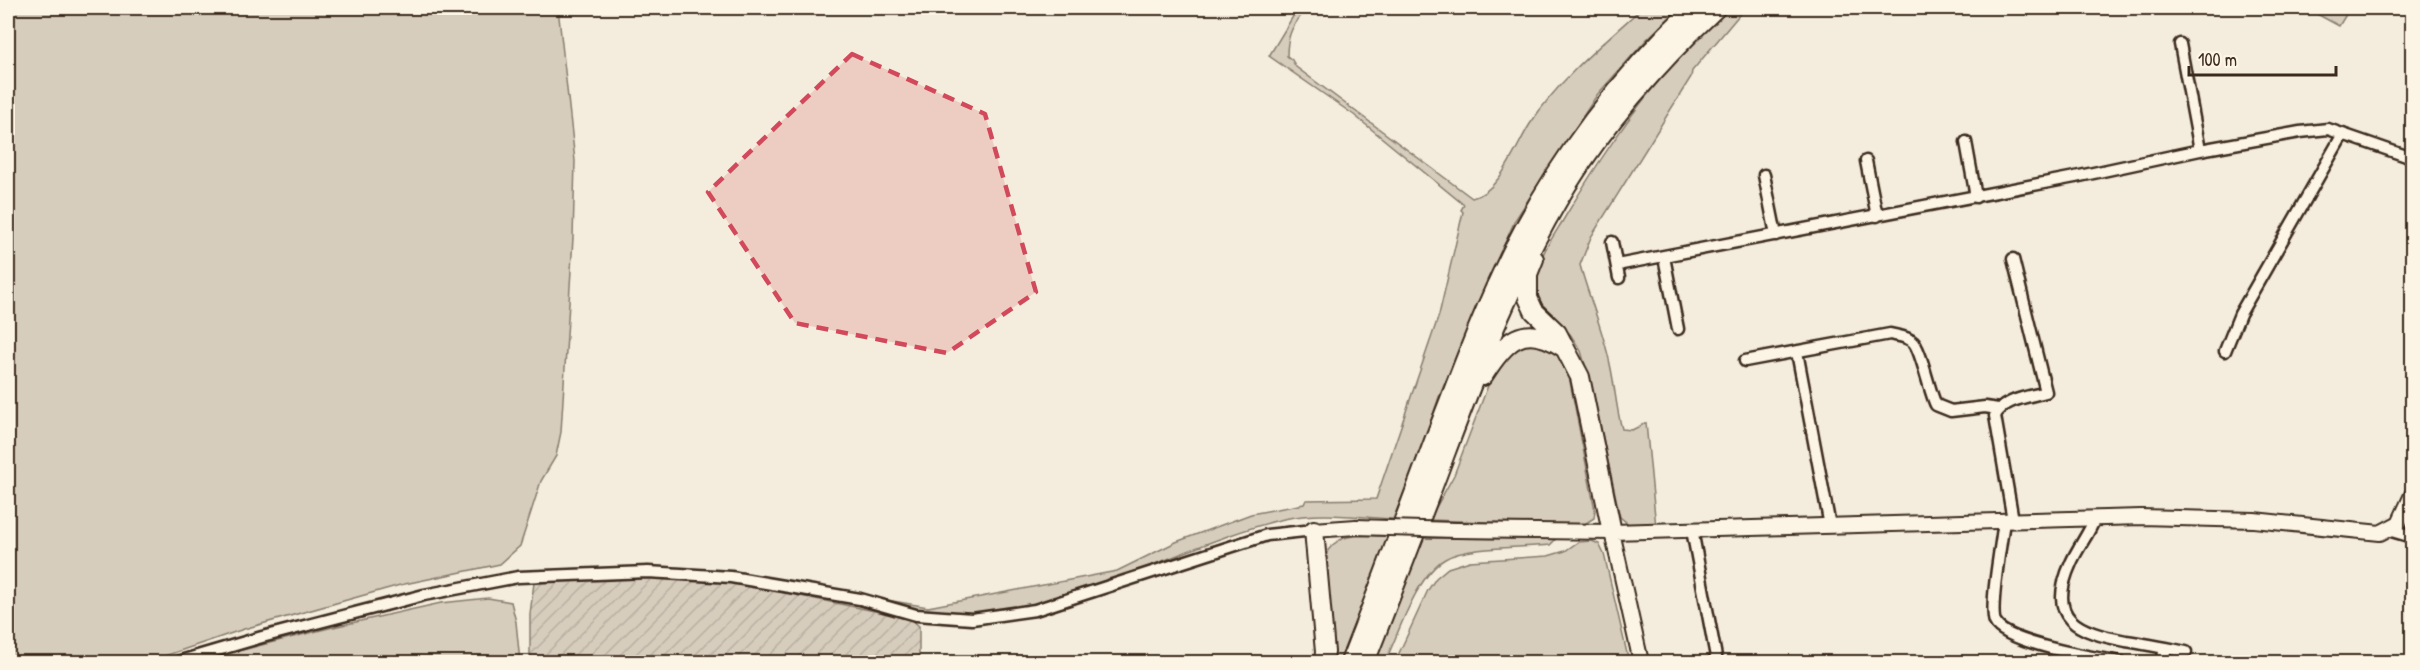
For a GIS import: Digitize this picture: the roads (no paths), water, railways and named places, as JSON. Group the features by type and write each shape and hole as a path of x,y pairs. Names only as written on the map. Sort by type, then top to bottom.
{"highway":[{"path":"1350,663 1452,393 1496,285 1514,249 1550,184 1581,139 1630,74 1668,32 1694,8"},
{"path":"1365,663 1470,387 1509,291 1527,255 1568,183 1592,148 1667,55 1716,8"},
{"path":"1612,532 1580,377 1557,333 1533,311 1528,298 1528,274 1551,227 1597,154 1626,114 1642,84"},
{"path":"1424,509 1443,478 1481,379 1503,348 1525,335 1537,334 1568,351"},
{"path":"1314,530 1325,652 1324,663"}],"street":[{"path":"2180,44 2200,150"},
{"path":"1617,265 1976,197 2200,150 2300,132 2328,129 2412,158"},
{"path":"2225,351 2240,314 2343,134"},
{"path":"1966,142 1976,197"},
{"path":"1866,161 1877,216"},
{"path":"1764,175 1776,235"},
{"path":"1612,242 1619,278"},
{"path":"1664,256 1678,329"},
{"path":"2013,259 2046,392 2006,403 1998,409 1995,416 2009,520 1994,605 1995,621 2000,630 2017,639 2121,663"},
{"path":"1745,361 1890,334 1905,337 1914,342 1936,405 1951,411 1985,406 1998,409"},
{"path":"1797,352 1830,526"},
{"path":"177,663 262,637 424,595 518,577 648,572 731,577 860,599 916,615 972,619 1035,610 1267,535 1314,530 1356,527 1612,532 2141,517 2254,520 2380,533 2399,523 2412,495"},
{"path":"2095,518 2091,530 2070,563 2063,589 2063,606 2066,615 2075,625 2094,635 2186,652"},
{"path":"1692,530 1717,663"},
{"path":"2388,530 2412,537"},
{"path":"1612,532 1641,663"},
{"path":"2162,663 2165,648"}]}
